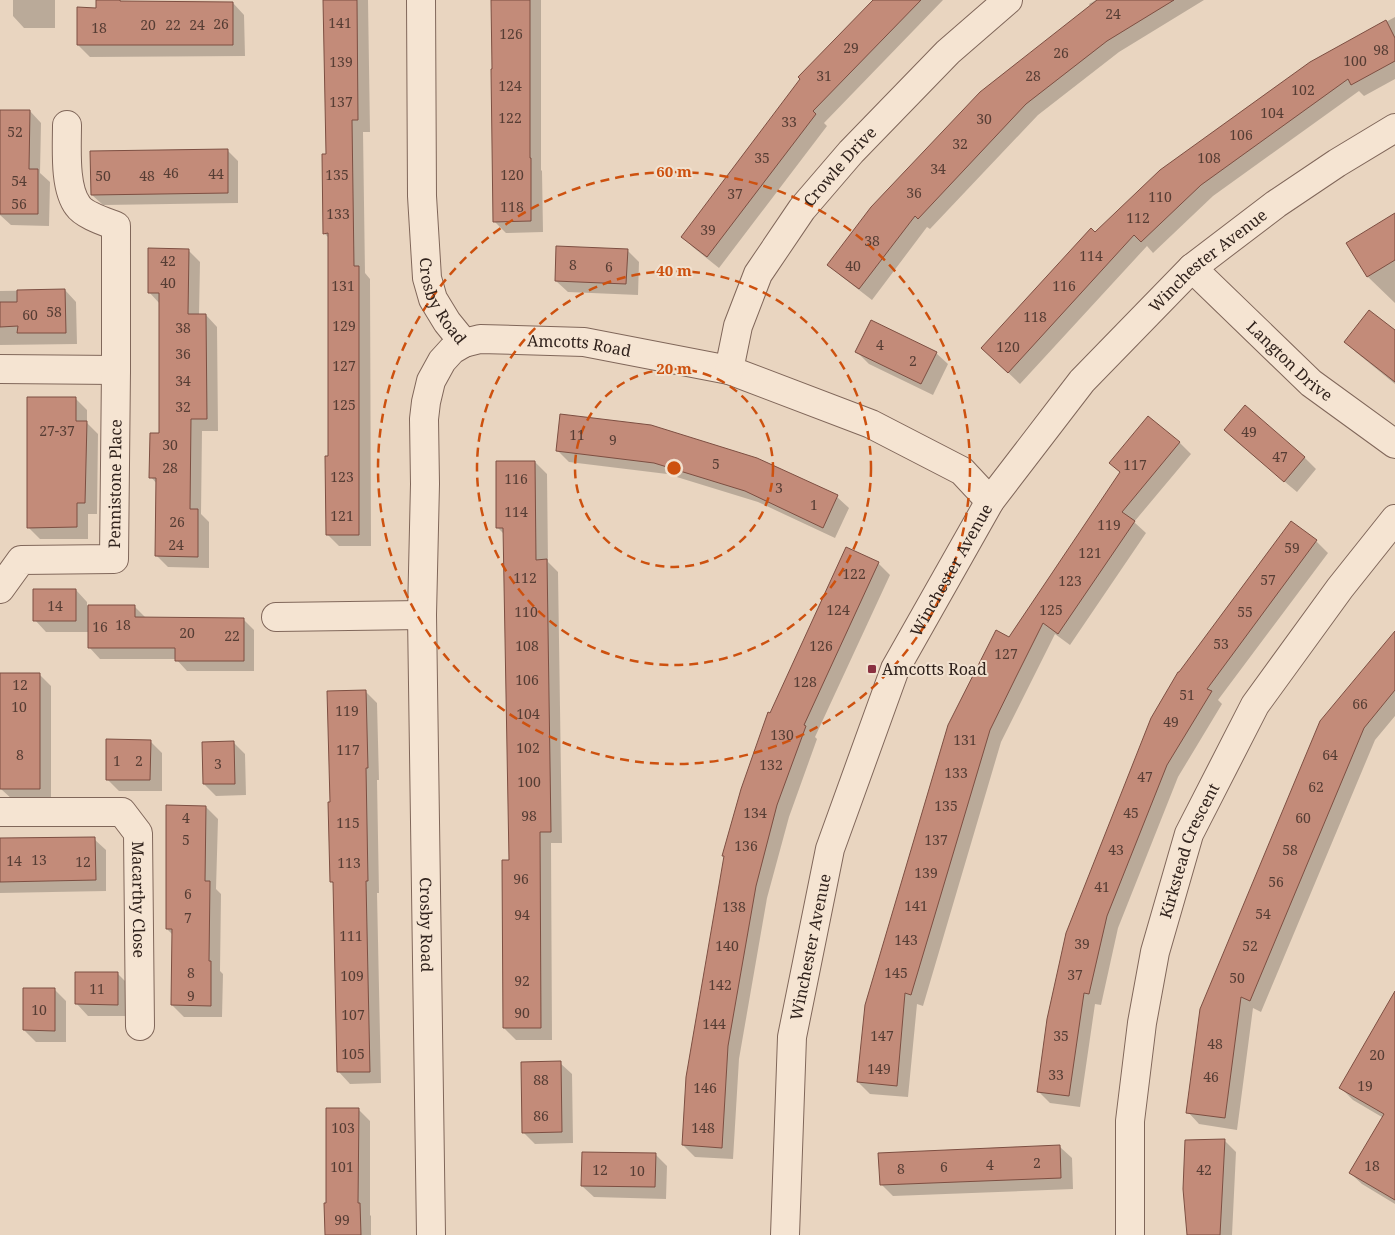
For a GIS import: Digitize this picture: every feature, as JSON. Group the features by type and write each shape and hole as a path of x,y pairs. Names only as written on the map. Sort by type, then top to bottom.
{"street":[{"name":"Crosby Road","path":"420,0 422,196 427,278 433,299 447,322 464,343 452,350 442,361 431,381 424,419 425,484 422,614 431,1235"},
{"name":"Crowle Drive","path":"729,370 738,326 758,274 802,209 851,152 948,52 1008,0"},
{"name":"Pennistone Place","path":"0,589 21,560 114,559 116,226 96,218 78,207 68,187 67,125"},
{"name":"Winchester Avenue","path":"785,1235 792,1037 830,849 895,669 990,501 1082,381 1192,268 1276,204 1337,163 1395,128"},
{"name":"Langton Drive","path":"1192,268 1311,383 1395,444"},
{"name":"Amcotts Road","path":"464,343 480,339 584,342 729,370 871,424 962,471 990,501"},
{"path":"0,369 116,370"},
{"name":"Kirkstead Crescent","path":"1130,1235 1130,1121 1142,1023 1155,952 1189,834 1255,705 1340,588 1395,519"},
{"path":"276,617 422,614"},
{"name":"Macarthy Close","path":"0,812 122,812 138,833 140,1026"}],"building":[{"path":"96,0 233,2 233,45 77,45 77,7 96,8"},
{"path":"323,0 357,0 358,120 352,120 354,266 359,266 359,535 326,535 325,456 328,456 328,233 323,234 322,154 326,154"},
{"path":"491,0 530,0 531,221 493,222"},
{"path":"873,0 921,0 813,111 816,114 707,257 681,237 800,79 798,77"},
{"path":"1097,0 1174,0 1107,41 1026,104 918,219 915,216 859,289 827,265 871,207 980,92"},
{"path":"1386,20 1395,38 1395,61 1351,85 1348,79 1201,185 1141,242 1134,235 1008,373 981,348 1091,228 1095,232 1160,170 1310,62"},
{"path":"0,110 30,110 29,169 38,169 38,214 0,214"},
{"path":"228,149 228,193 91,195 90,151"},
{"path":"1395,213 1395,260 1367,277 1346,243"},
{"path":"556,246 628,249 626,284 555,281"},
{"path":"148,248 189,249 188,314 206,314 207,419 191,419 190,509 198,509 198,557 155,556 156,478 149,478 150,433 159,433 159,293 148,293"},
{"path":"65,289 66,333 17,333 18,326 0,327 0,302 17,302 17,290"},
{"path":"1369,310 1395,330 1395,382 1344,342"},
{"path":"871,320 937,352 921,384 855,352"},
{"path":"27,397 76,397 76,421 87,421 85,503 77,503 77,527 27,528"},
{"path":"1245,405 1305,457 1284,482 1224,430"},
{"path":"560,414 651,425 757,458 838,495 823,528 745,491 654,463 556,451"},
{"path":"1148,416 1180,442 1122,512 1135,521 1058,634 1043,623 990,730 911,995 905,993 897,1086 857,1082 865,1005 948,725 996,630 1009,637 1120,472 1109,463"},
{"path":"496,461 535,461 536,560 547,559 551,832 540,832 541,1028 503,1028 502,860 509,860 503,528 496,528"},
{"path":"1291,521 1317,540 1207,689 1212,691 1167,765 1107,916 1089,994 1084,993 1069,1096 1037,1092 1047,1019 1066,933 1151,718 1178,672"},
{"path":"846,547 879,562 804,725 806,726 777,805 756,886 728,1046 722,1148 682,1145 686,1077 724,856 722,856 741,789 768,712 770,713"},
{"path":"33,589 76,589 76,621 33,621"},
{"path":"88,605 135,605 135,617 244,618 244,661 175,661 175,648 88,648"},
{"path":"1395,631 1395,690 1364,728 1250,1001 1241,997 1225,1118 1186,1113 1200,1009 1320,721"},
{"path":"0,673 40,673 40,789 0,789"},
{"path":"366,690 368,881 366,881 370,1072 337,1072 333,882 330,882 327,691"},
{"path":"106,739 151,740 150,780 106,780"},
{"path":"234,741 235,784 203,784 202,742"},
{"path":"166,805 206,806 205,881 210,881 209,961 211,961 211,1006 171,1005 172,929 166,929"},
{"path":"95,837 96,880 0,882 0,838"},
{"path":"75,972 118,972 118,1005 75,1004"},
{"path":"23,988 55,988 55,1031 23,1030"},
{"path":"1395,991 1395,1200 1349,1173 1384,1114 1339,1088"},
{"path":"561,1061 562,1132 522,1133 521,1062"},
{"path":"326,1108 359,1108 358,1203 360,1203 361,1235 325,1235"},
{"path":"1225,1139 1220,1235 1187,1235 1183,1189 1185,1140"},
{"path":"1060,1145 1061,1178 880,1185 878,1153"},
{"path":"582,1152 656,1153 655,1187 581,1186"}],"place":[{"name":"Amcotts Road","path":"872,669"}]}
